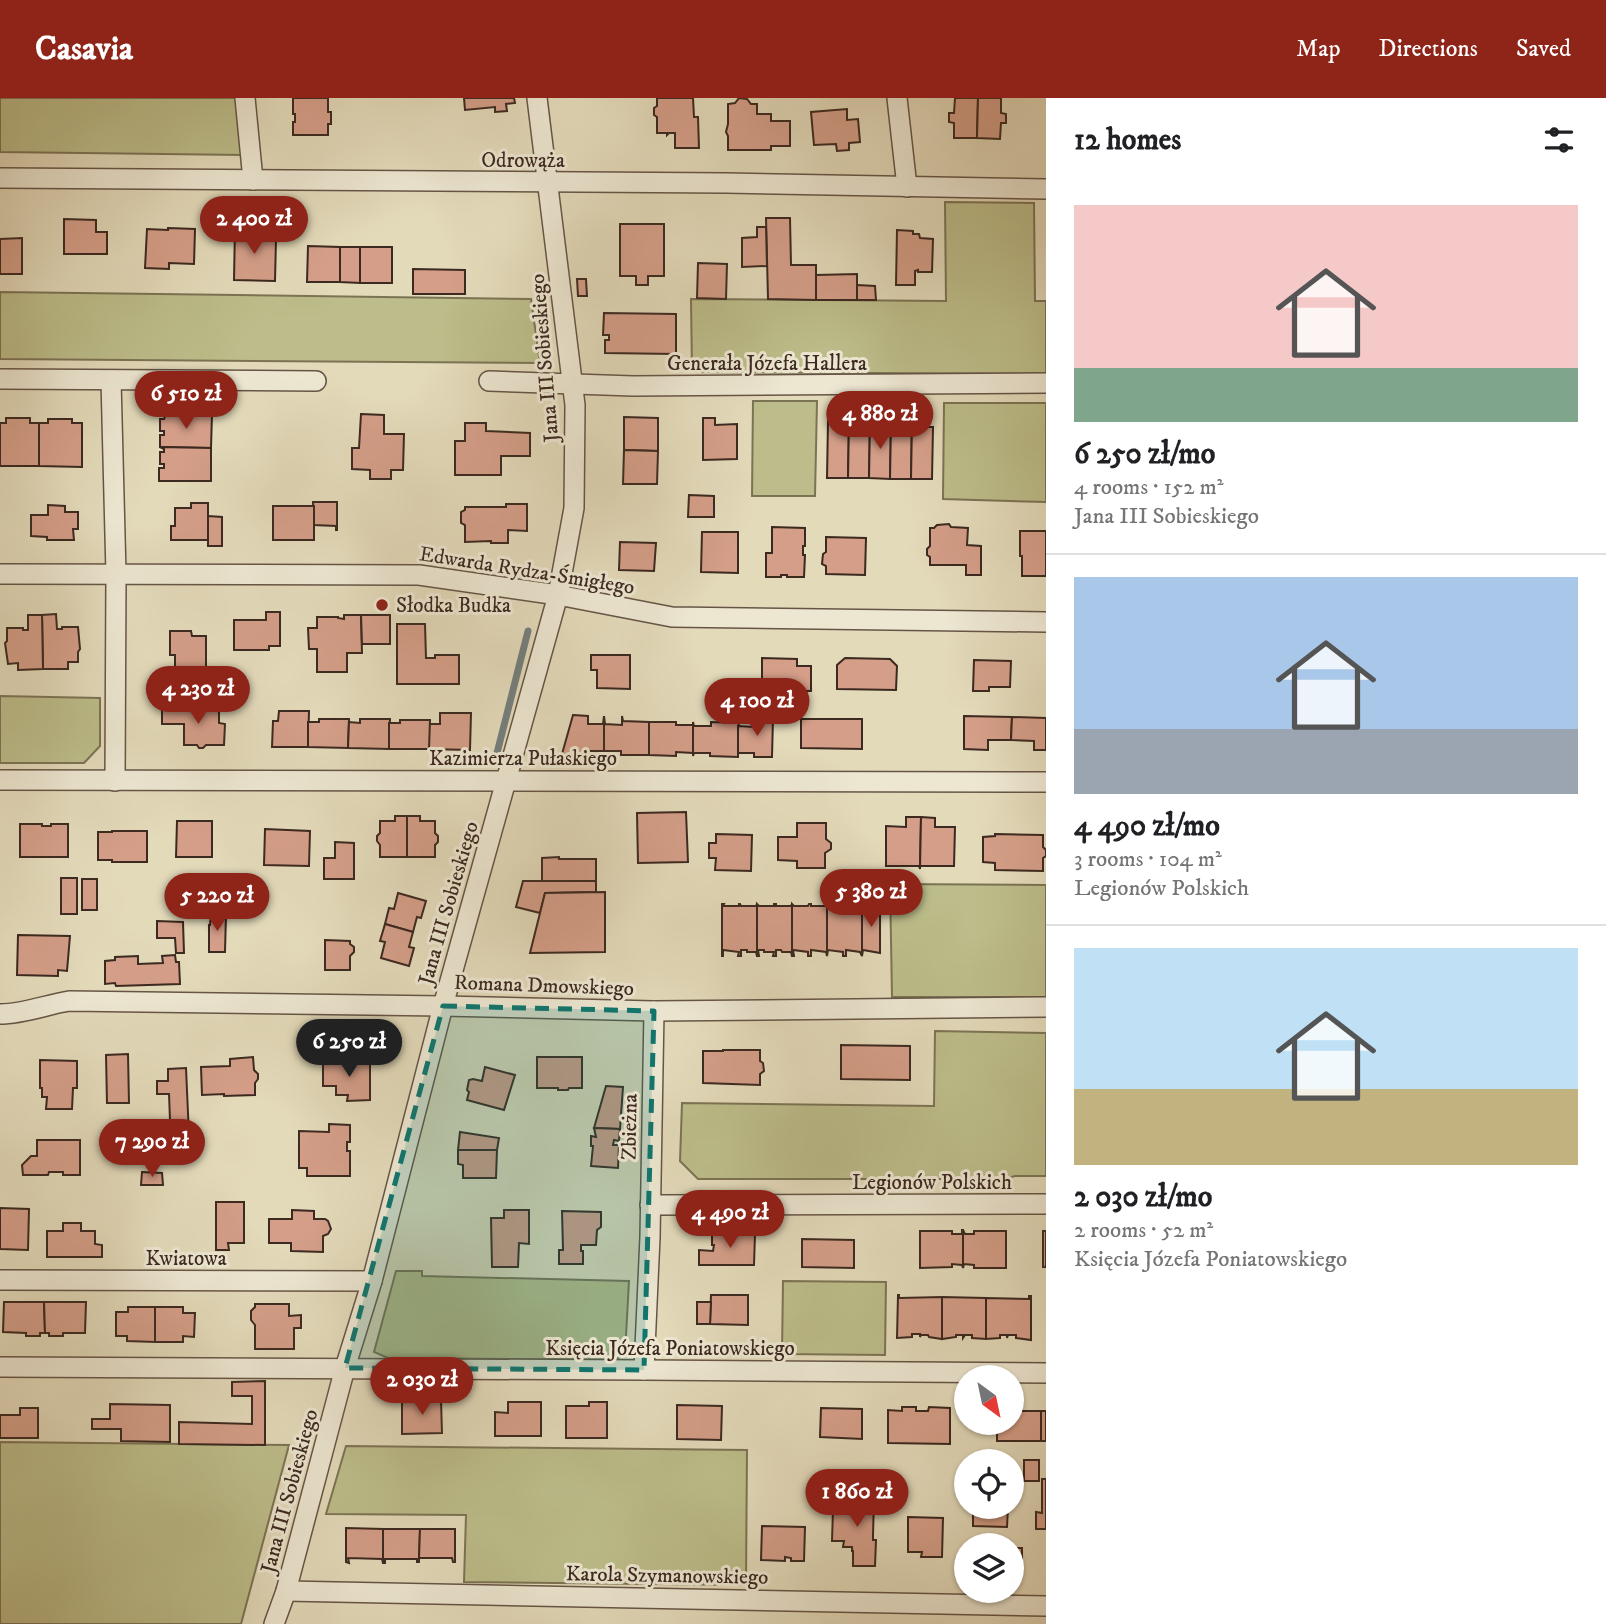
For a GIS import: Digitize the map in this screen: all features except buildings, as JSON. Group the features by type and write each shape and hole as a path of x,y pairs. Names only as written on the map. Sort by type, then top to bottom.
{"street":[{"path":"245,98 253,180"},
{"name":"Jana III Sobieskiego","path":"274,1624 286,1591 345,1368 372,1281 443,1006 558,595 574,508 575,405 537,98"},
{"path":"897,98 907,187"},
{"name":"Odrowąża","path":"0,178 726,183 1046,189"},
{"path":"0,379 316,381"},
{"path":"111,380 116,574 115,780"},
{"name":"Generała Józefa Hallera","path":"489,381 633,386 1046,383"},
{"name":"Edwarda Rydza-Śmigłego","path":"0,574 419,575 558,595 672,617 1046,622"},
{"name":"Kazimierza Pułaskiego","path":"0,780 1046,782"},
{"name":"Romana Dmowskiego","path":"0,1014 35,1010 69,1001 654,1011 1046,1007"},
{"name":"Zbieżna","path":"644,1370 654,1011"},
{"name":"Legionów Polskich","path":"650,1205 1046,1204"},
{"name":"Kwiatowa","path":"0,1280 372,1281"},
{"name":"Księcia Józefa Poniatowskiego","path":"0,1367 1046,1373"},
{"name":"Karola Szymanowskiego","path":"286,1591 1046,1606"}],"highlighted area":[{"path":"443,1006 654,1011 644,1370 345,1368"}],"green space":[{"path":"0,98 238,98 244,155 0,152"},
{"path":"945,202 1034,203 1035,301 1046,301 1046,374 692,372 691,299 946,301"},
{"path":"0,292 531,299 540,363 0,359"},
{"path":"753,401 817,401 815,496 752,496"},
{"path":"944,403 1046,403 1046,502 943,499"},
{"path":"0,696 100,698 100,746 84,763 0,763"},
{"path":"890,884 1046,885 1046,997 892,997"},
{"path":"935,1031 1046,1033 1046,1176 1015,1176 1005,1179 698,1179 680,1161 682,1103 934,1106"},
{"path":"396,1271 422,1271 422,1276 629,1281 625,1354 615,1360 388,1358 374,1352"},
{"path":"783,1281 886,1282 885,1355 782,1354"},
{"path":"0,1442 289,1445 241,1624 0,1624"},
{"path":"346,1446 747,1450 746,1585 464,1582 466,1515 326,1514"}],"waterway":[{"path":"496,757 528,631"}],"place":[{"name":"Słodka Budka","path":"382,605"}]}
